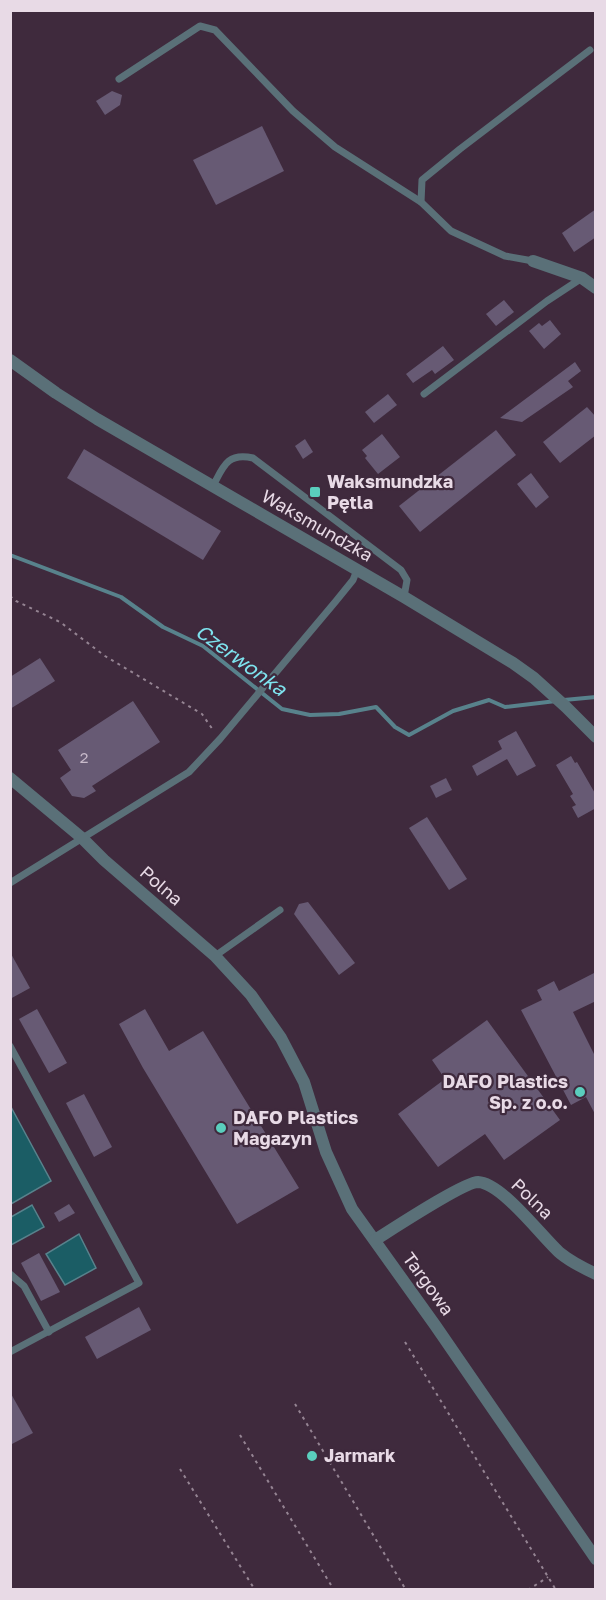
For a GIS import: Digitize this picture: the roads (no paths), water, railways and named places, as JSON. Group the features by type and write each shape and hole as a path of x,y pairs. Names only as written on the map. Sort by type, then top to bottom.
{"street":[{"path":"533,261 582,278 595,286"},
{"name":"Waksmundzka","path":"10,360 73,404 513,663 566,706 596,737"},
{"name":"Polna","path":"10,778 82,838 104,860 215,956 265,1013"},
{"name":"Targowa","path":"265,1013 294,1060 304,1082 326,1152 352,1209 470,1375 596,1559"},
{"name":"Polna","path":"375,1240 428,1207 465,1186 477,1182 491,1186 570,1261 596,1274"}],"lane":[{"path":"119,80 200,26 215,30 293,111 335,147 421,202 451,231 505,256 533,261"},
{"path":"421,202 422,180 590,50"},
{"path":"424,394 547,301 582,278"},
{"path":"213,486 229,460 244,456 253,458 402,570 407,580 404,597"},
{"path":"10,883 189,772 220,739 336,601 353,580 357,570"},
{"path":"215,956 279,910"},
{"path":"10,1046 139,1283 10,1352"},
{"path":"10,1274 24,1286 49,1332"}],"waterway":[{"name":"Czerwonka","path":"10,555 121,597 163,627 203,646 282,709 310,715 339,714 376,707 395,727 409,735 453,711 489,700 505,707 556,701"},
{"name":"Czerwonka","path":"564,700 596,697"}],"place":[{"name":"Waksmundzka Pętla","path":"315,492"},
{"name":"DAFO Plastics Sp. z o.o.","path":"580,1092"},
{"name":"DAFO Plastics Magazyn","path":"221,1128"},
{"name":"Jarmark","path":"312,1456"}]}
